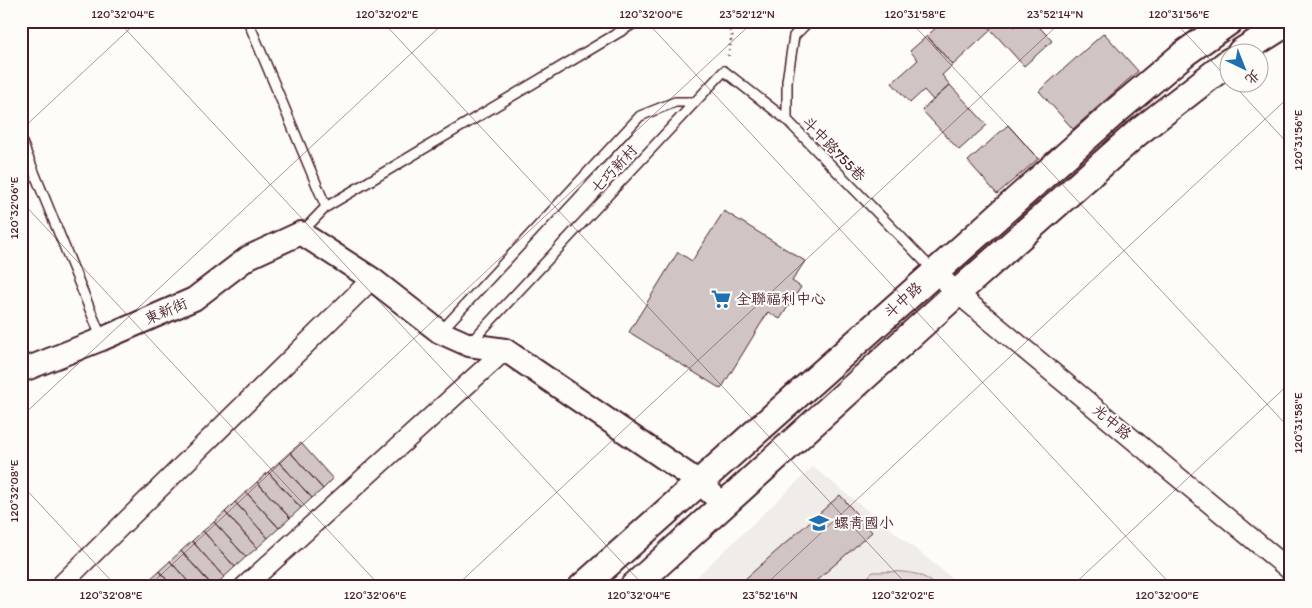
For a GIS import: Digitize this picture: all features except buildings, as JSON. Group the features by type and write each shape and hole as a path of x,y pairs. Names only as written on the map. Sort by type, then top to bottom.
{"main road":[{"name":"斗中路","path":"582,587 1116,111 1185,53 1230,21"},
{"path":"1257,42 1290,21"},
{"name":"斗中路","path":"633,587 957,293 1136,134 1220,69"},
{"path":"1116,111 1136,134"}],"street":[{"path":"301,233 372,280 440,332 469,345 505,350 699,482 724,505"},
{"name":"東新街","path":"21,371 102,339 194,299 249,257 301,233"},
{"name":"光中路","path":"935,271 957,293 1291,571"},
{"path":"60,587 372,280"},
{"path":"244,587 505,350"}],"lane":[{"path":"248,21 326,207"},
{"path":"301,233 326,207 638,21"},
{"name":"斗中路755巷","path":"809,21 794,36 787,81 787,120 935,271"},
{"path":"724,70 787,120"},
{"name":"七巧新村","path":"469,345 724,70"},
{"path":"440,332 640,116 674,102 694,102"},
{"path":"21,140 102,339"}],"path":[{"path":"724,70 732,36 727,21"}],"shaded area":[{"name":"螺青國小","path":"813,467 963,587 686,587"},
{"path":"873,572 907,572 923,577 937,587 857,587"}],"place":[{"name":"全聯福利中心","path":"721,299"},
{"name":"螺青國小","path":"819,523"}]}
